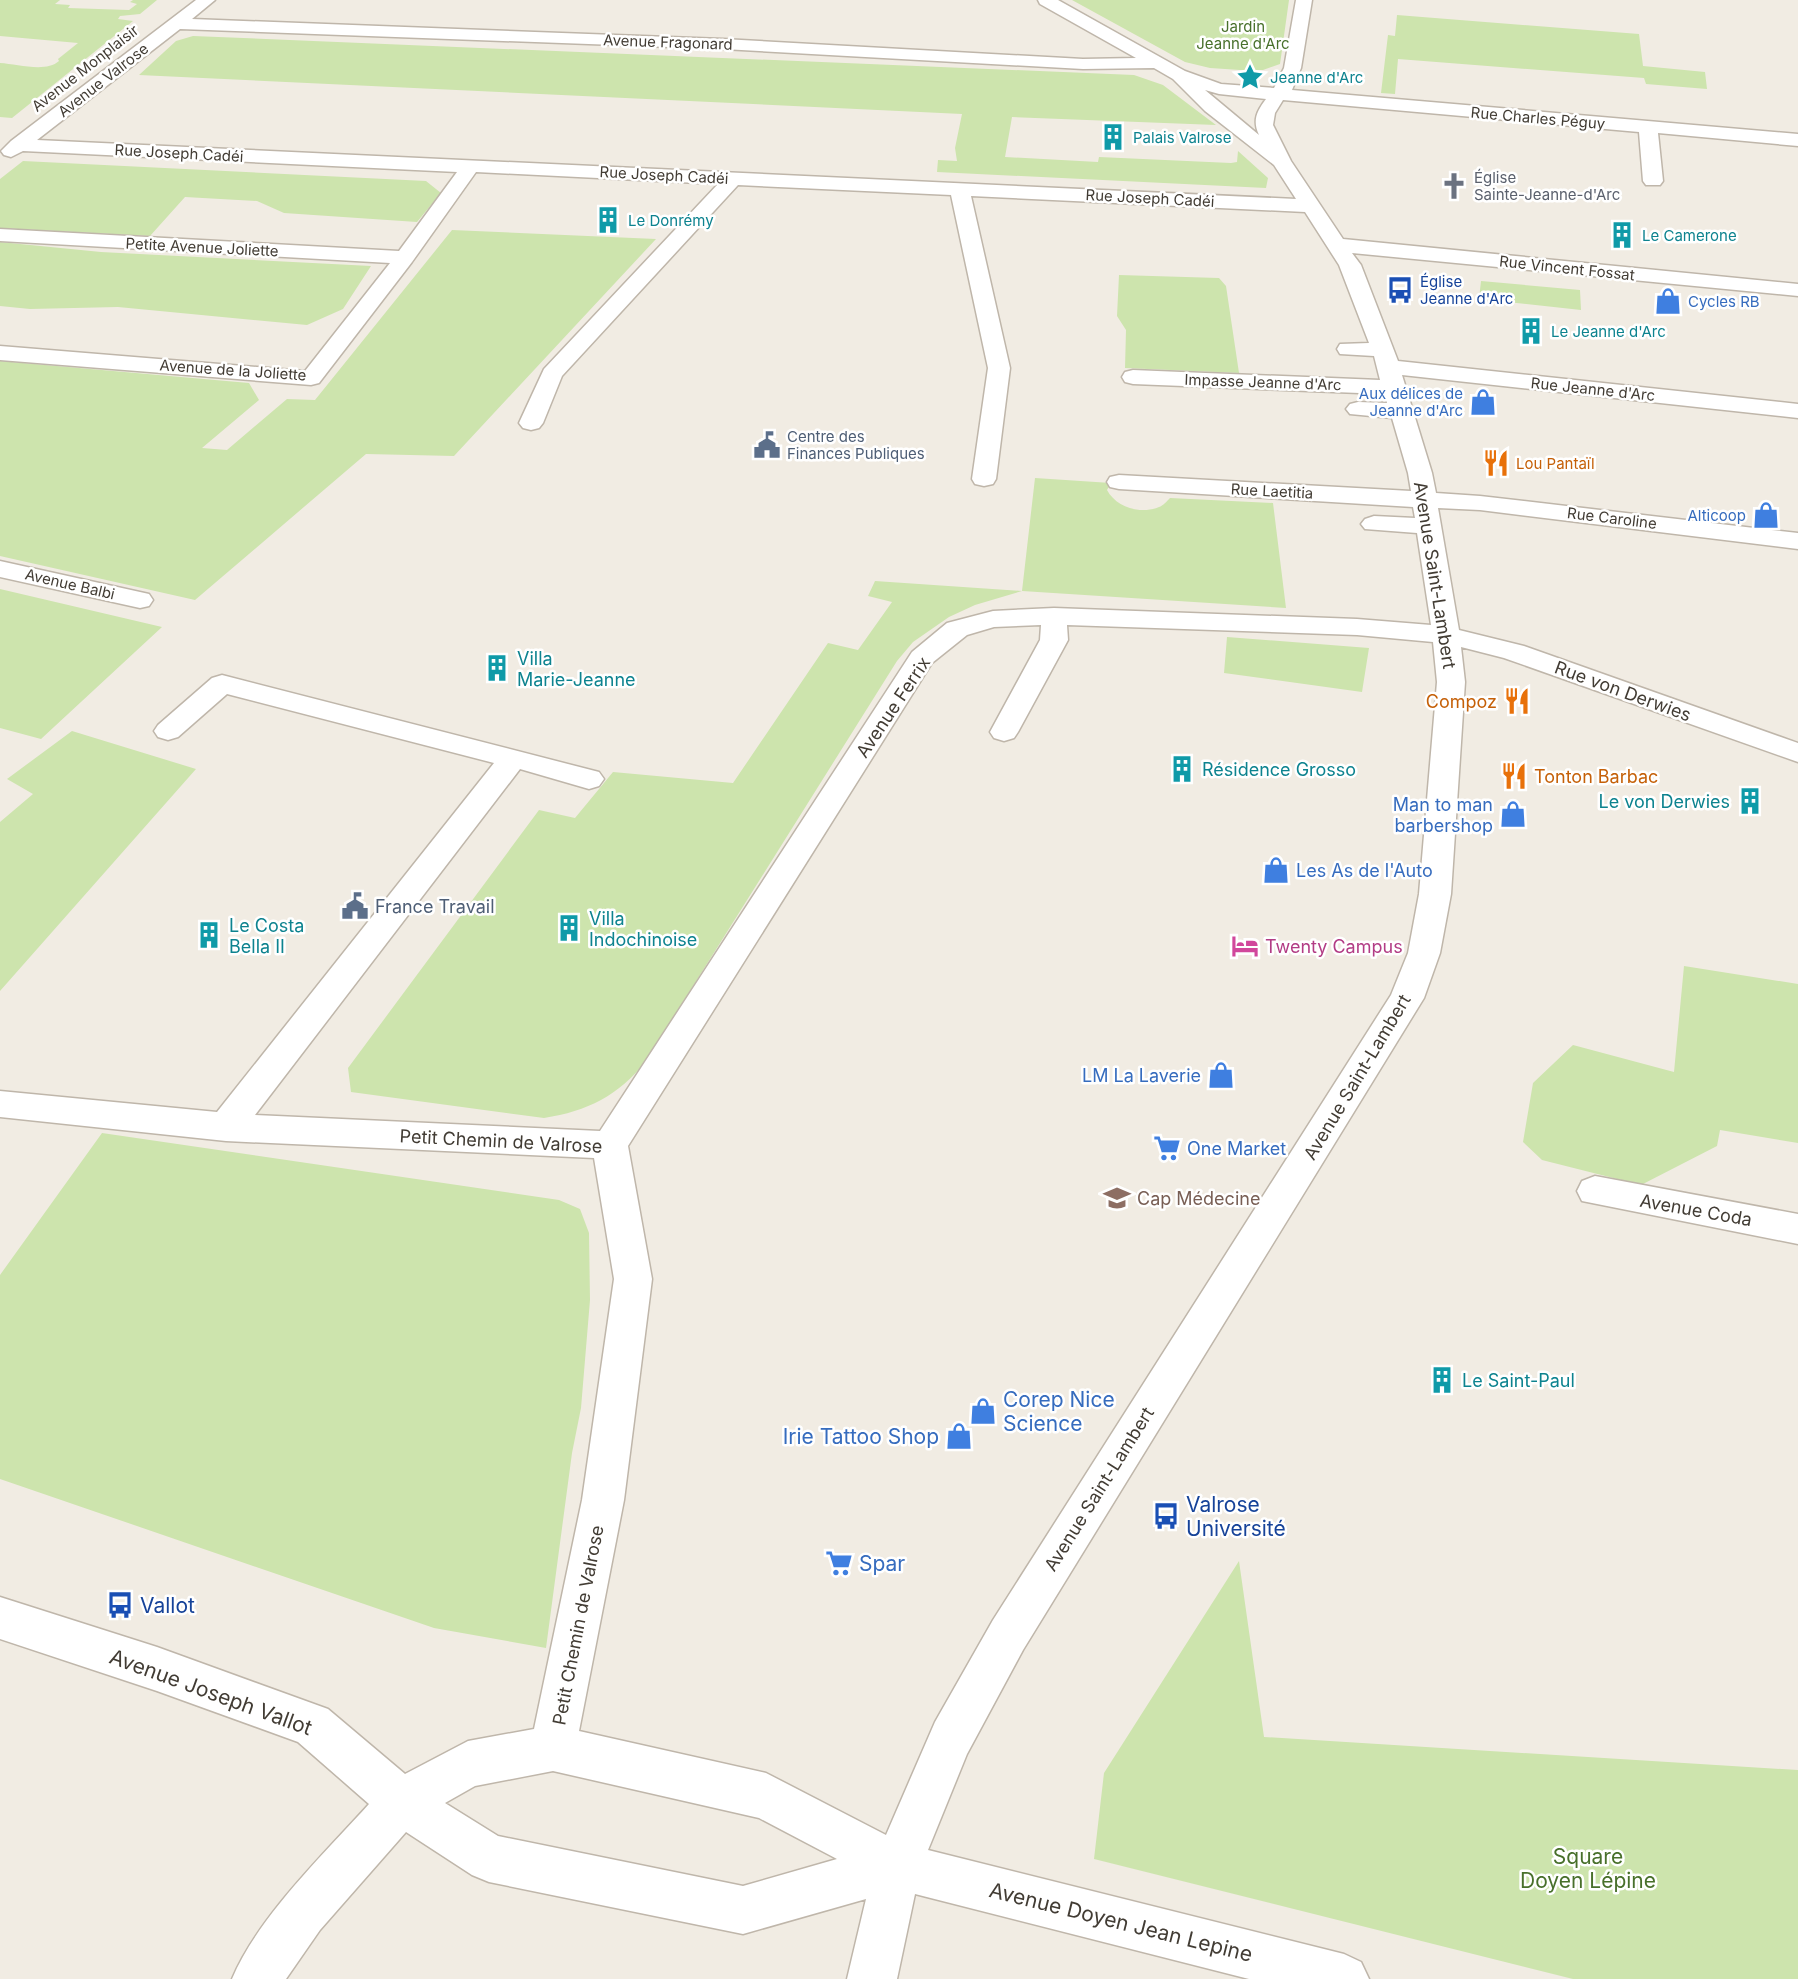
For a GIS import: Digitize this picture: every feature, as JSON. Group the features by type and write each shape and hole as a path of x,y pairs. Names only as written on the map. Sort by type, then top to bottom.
{"street":[{"name":"Avenue Valrose","path":"0,159 207,0"},
{"name":"Avenue Saint-Lambert","path":"872,1979 897,1866 951,1738 1008,1635 1407,998 1424,953 1435,894 1449,705 1447,635 1431,526 1420,473 1392,379 1350,265 1281,161 1212,107 1179,75 1046,0"},
{"path":"1281,161 1263,119 1265,112 1290,77 1304,0"},
{"name":"Avenue Fragonard","path":"176,24 723,44 1072,63 1160,63"},
{"name":"Avenue Saint-Lambert","path":"1179,75 1219,89 1278,95"},
{"name":"Rue Charles Péguy","path":"1278,95 1798,140"},
{"path":"1617,125 1618,145"},
{"path":"1648,128 1653,181"},
{"name":"Rue Joseph Cadéi","path":"18,146 1311,206"},
{"name":"Avenue de la Joliette","path":"0,353 311,378 405,258 471,166"},
{"path":"531,423 552,374 732,179"},
{"path":"960,189 999,368 984,479"},
{"name":"Petite Avenue Joliette","path":"0,236 405,258"},
{"name":"Rue Vincent Fossat","path":"1337,246 1798,290"},
{"path":"1348,349 1392,379 1358,410"},
{"name":"Impasse Jeanne d'Arc","path":"1133,377 1392,379"},
{"name":"Rue Jeanne d'Arc","path":"1392,379 1798,411"},
{"name":"Rue Laetitia","path":"1119,482 1425,499"},
{"name":"Rue Caroline","path":"1425,499 1539,509 1798,541"},
{"path":"1374,524 1431,526"},
{"name":"Avenue Balbi","path":"0,568 140,600"},
{"path":"1004,732 1054,640 1054,616"},
{"name":"Avenue Ferrix","path":"610,1145 922,658 957,629 993,619 1054,616 1357,627 1447,635"},
{"name":"Rue von Derwies","path":"1447,635 1514,652 1798,753"},
{"path":"168,731 222,684 590,779"},
{"path":"226,1127 513,758"},
{"name":"Petit Chemin de Valrose","path":"0,1104 226,1127 610,1145 633,1279 603,1500 553,1748"},
{"name":"Avenue Coda","path":"1595,1191 1798,1228"},
{"name":"Avenue Joseph Vallot","path":"0,1618 157,1669 312,1725 402,1802"},
{"name":"Avenue Doyen Jean Lepine","path":"897,1866 743,1910 489,1858 402,1802 468,1764 553,1748 766,1796 897,1866 1344,1979"},
{"path":"257,1979 303,1912 402,1802"}],"green space":[{"path":"0,0 60,0 55,4 70,5 68,8 129,10 137,4 130,2 133,0 157,0 140,14 120,16 118,19 133,21 12,118 0,117 0,63 47,67 59,61 58,59 78,43 0,36"},
{"name":"Jardin Jeanne d'Arc","path":"1072,0 1289,0 1280,64 1263,70 1240,70 1210,68 1185,62"},
{"path":"1397,15 1639,34 1643,66 1705,72 1707,89 1646,84 1644,78 1398,59 1395,94 1381,93 1388,35 1395,36"},
{"path":"193,36 1134,75 1163,85 1216,125 1012,117 1005,157 1098,162 1099,157 1231,163 1237,162 1238,151 1268,178 1266,188 937,172 938,160 957,161 955,148 962,114 139,75 176,41"},
{"path":"23,161 426,181 441,193 417,222 284,213 257,201 185,197 150,236 0,228 0,179"},
{"path":"452,230 656,239 454,456 366,454 195,600 0,556 0,361 249,383 259,400 202,448 227,450 287,399 315,400"},
{"path":"0,242 101,252 371,266 343,309 307,325 118,307 30,309 0,306"},
{"path":"1119,275 1219,278 1226,286 1239,373 1125,368 1126,330 1117,316"},
{"path":"1481,281 1580,290 1581,310 1479,299"},
{"path":"1035,478 1111,483 1107,490 1111,496 1122,505 1137,510 1159,507 1170,498 1273,503 1286,608 1022,591"},
{"path":"875,581 1022,591 975,605 949,617 913,642 897,661 646,1061 613,1093 575,1111 544,1118 351,1092 348,1068 539,810 575,818 613,772 733,783 828,643 858,650 892,602 868,596"},
{"path":"0,589 162,627 41,739 0,728"},
{"path":"1227,637 1369,648 1362,692 1224,673"},
{"path":"72,731 196,769 0,991 0,822 33,794 7,779"},
{"path":"1684,966 1798,984 1798,1143 1720,1130 1717,1146 1641,1185 1542,1160 1523,1142 1533,1083 1573,1045 1674,1072"},
{"path":"102,1133 559,1200 580,1209 589,1233 590,1300 581,1408 572,1453 546,1648 434,1628 0,1479 0,1275"},
{"name":"Square Doyen Lépine","path":"1239,1561 1264,1737 1798,1770 1798,1979 1573,1979 1094,1859 1104,1773"}],"place":[{"name":"Jeanne d'Arc","path":"1250,77"},
{"name":"Palais Valrose","path":"1113,137"},
{"name":"Église Sainte-Jeanne-d'Arc","path":"1454,186"},
{"name":"Le Donrémy","path":"608,220"},
{"name":"Le Camerone","path":"1622,235"},
{"name":"Église Jeanne d'Arc","path":"1400,290"},
{"name":"Cycles RB","path":"1668,301"},
{"name":"Le Jeanne d'Arc","path":"1531,331"},
{"name":"Aux délices de Jeanne d'Arc","path":"1483,402"},
{"name":"Centre des Finances Publiques","path":"767,445"},
{"name":"Lou Pantaïl","path":"1496,463"},
{"name":"Alticoop","path":"1766,515"},
{"name":"Villa Marie-Jeanne","path":"497,668"},
{"name":"Compoz","path":"1517,701"},
{"name":"Résidence Grosso","path":"1182,769"},
{"name":"Tonton Barbac","path":"1514,776"},
{"name":"Le von Derwies","path":"1750,801"},
{"name":"Man to man barbershop","path":"1513,814"},
{"name":"Les As de l'Auto","path":"1276,870"},
{"name":"France Travail","path":"355,906"},
{"name":"Villa Indochinoise","path":"569,928"},
{"name":"Le Costa Bella II","path":"209,935"},
{"name":"Twenty Campus","path":"1245,946"},
{"name":"LM La Laverie","path":"1221,1075"},
{"name":"One Market","path":"1167,1148"},
{"name":"Cap Médecine","path":"1117,1198"},
{"name":"Le Saint-Paul","path":"1442,1380"},
{"name":"Corep Nice Science","path":"983,1411"},
{"name":"Irie Tattoo Shop","path":"959,1436"},
{"name":"Valrose Université","path":"1166,1516"},
{"name":"Spar","path":"839,1563"},
{"name":"Vallot","path":"120,1605"}]}
